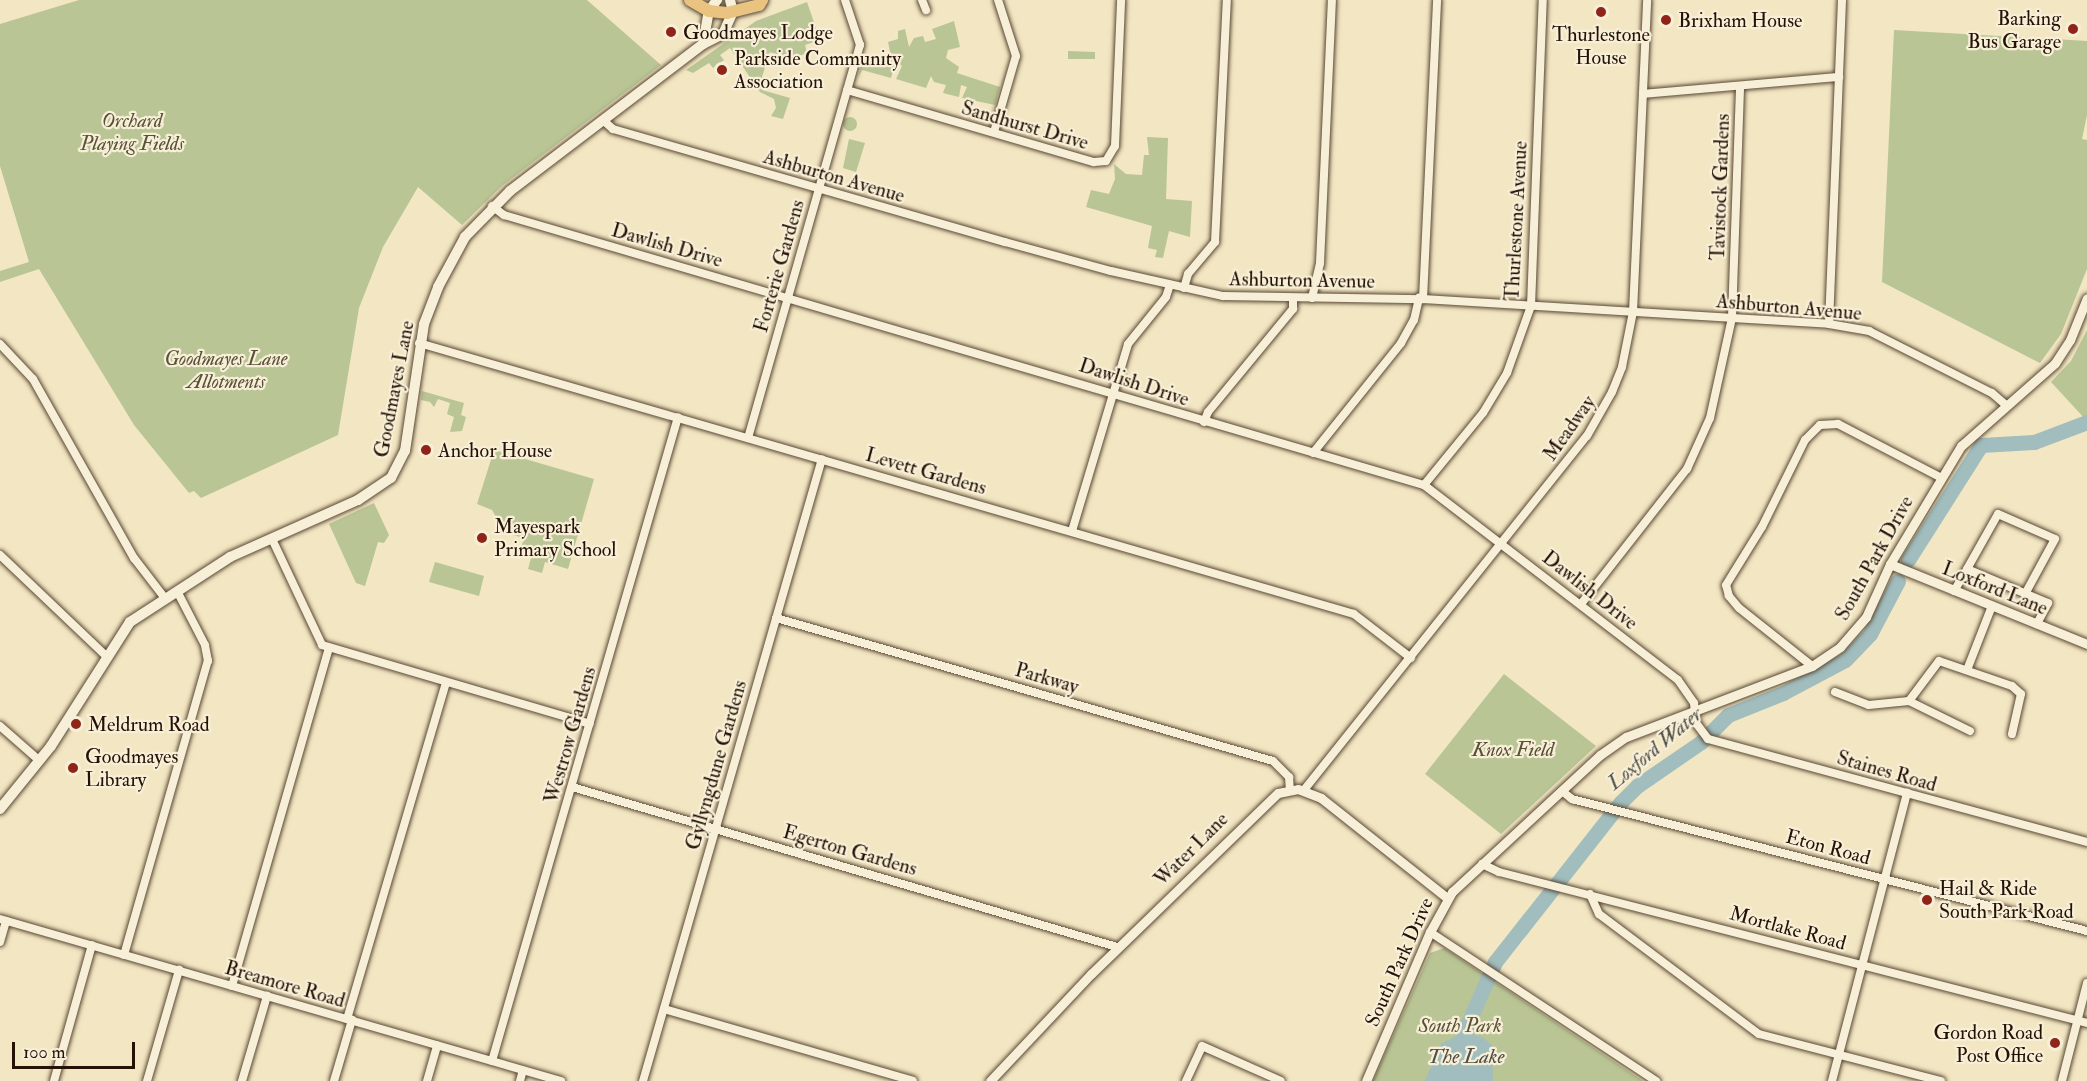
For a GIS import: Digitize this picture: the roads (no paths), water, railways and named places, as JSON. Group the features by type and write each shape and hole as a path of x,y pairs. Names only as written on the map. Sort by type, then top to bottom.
{"main road":[{"path":"690,0 709,11 732,6 759,5 762,0"},
{"path":"703,44 709,11 717,0"},
{"name":"Goodmayes Lane","path":"0,809 40,761 130,622 164,597 230,557 366,496 392,478 405,451 419,343 452,258 492,206 703,44 723,34 732,6"}],"street":[{"name":"Forterie Gardens","path":"748,438 860,45 845,0"},
{"path":"922,0 926,10"},
{"path":"994,132 1016,57 998,0"},
{"name":"Sandhurst Drive","path":"847,90 1094,162 1109,158 1114,146 1121,0"},
{"path":"1184,288 1188,274 1215,242 1227,0"},
{"path":"1312,298 1320,263 1332,0"},
{"path":"1313,453 1401,343 1414,320 1421,299 1437,0"},
{"name":"Thurlestone Avenue","path":"1424,485 1483,413 1507,373 1530,306 1543,0"},
{"name":"Meadway","path":"1304,790 1502,543 1603,411 1622,368 1633,312 1647,0"},
{"path":"1829,324 1842,0"},
{"path":"1643,94 1839,77"},
{"name":"Tavistock Gardens","path":"1581,604 1687,469 1710,418 1732,318 1740,86"},
{"name":"Ashburton Avenue","path":"604,121 613,129 1111,272 1223,296 1421,299 1829,324 1869,331 1992,393 2006,405"},
{"name":"Dawlish Drive","path":"492,206 514,218 1424,485 1678,680 1694,702 1694,713"},
{"path":"1072,531 1128,344 1166,297 1170,285"},
{"path":"1204,422 1208,412 1293,309 1293,298"},
{"name":"South Park Drive","path":"1366,1081 1447,898 1562,790 1626,737 1694,713 1812,666 1840,647 1866,617 1890,564 1940,477 1961,446 2063,352 2087,298"},
{"name":"Levett Gardens","path":"419,343 1354,614 1410,658"},
{"path":"2,349 33,379 134,558 164,597"},
{"name":"Westrow Gardens","path":"492,1061 678,417"},
{"path":"1812,666 1739,608 1729,596 1726,585 1762,527 1805,440 1820,425 1838,424 1940,477"},
{"name":"Gyllyngdune Gardens","path":"643,1081 822,459"},
{"path":"1954,591 1998,514 2055,539 2025,594"},
{"path":"272,539 316,639 329,648 591,724"},
{"path":"0,555 106,656"},
{"name":"Loxford Lane","path":"1890,564 2087,644"},
{"path":"1967,569 2048,603 2037,624"},
{"path":"124,955 208,661 205,645 177,591"},
{"path":"1967,670 1992,606"},
{"name":"Parkway","path":"776,618 1274,761 1289,777 1290,790"},
{"path":"232,986 329,648"},
{"path":"1910,701 1939,661 1967,670 2012,686 2021,694 2012,734"},
{"path":"334,1081 446,682"},
{"path":"1835,692 1869,705 1910,701 1970,731"},
{"name":"Staines Road","path":"1694,713 1706,737 2087,842"},
{"path":"0,726 40,761"},
{"name":"Egerton Gardens","path":"572,787 1118,947"},
{"name":"Water Lane","path":"990,1081 1118,947 1268,798 1290,790 1304,790"},
{"path":"1304,790 1320,798 1447,898"},
{"name":"Eton Road","path":"1562,790 1572,799 2087,931"},
{"path":"1832,1081 1907,793"},
{"name":"Mortlake Road","path":"1482,864 1566,888 2087,1023"},
{"path":"1590,894 1599,914 1759,1034 1923,1079 1941,1081"},
{"path":"0,942 3,920"},
{"name":"Breamore Road","path":"3,920 561,1081"},
{"path":"1430,932 1656,1081"},
{"path":"54,1081 92,945"},
{"path":"147,1081 179,970"},
{"path":"2062,1081 2087,983"},
{"path":"242,1081 267,996"},
{"path":"664,1009 913,1081"},
{"path":"427,1081 437,1045"},
{"path":"1186,1081 1202,1046 1276,1080"},
{"path":"520,1081 523,1070"}],"water":[{"name":"The Lake","path":"1464,1032 1482,1037 1492,1045 1493,1081 1425,1081 1441,1044"}],"waterway":[{"name":"Loxford Water","path":"1908,560 1981,445 2034,442 2087,422"},
{"name":"Loxford Water","path":"1464,1032 1495,962 1621,802 1637,786 1701,742 1728,715 1783,693 1845,660 1870,634 1898,581"}],"place":[{"name":"Thurlestone House","path":"1601,12"},
{"name":"Brixham House","path":"1666,20"},
{"name":"Barking Bus Garage","path":"2073,29"},
{"name":"Goodmayes Lodge","path":"671,32"},
{"name":"Parkside Community Association","path":"722,70"},
{"name":"Anchor House","path":"426,450"},
{"name":"Mayespark Primary School","path":"482,538"},
{"name":"Meldrum Road","path":"76,724"},
{"name":"Goodmayes Library","path":"73,768"},
{"name":"Hail & Ride South Park Road","path":"1927,900"},
{"name":"Gordon Road Post Office","path":"2055,1043"}],"park label":[{"name":"Orchard Playing Fields","path":"132,132"},
{"name":"Goodmayes Lane Allotments","path":"226,370"},
{"name":"Knox Field","path":"1513,749"},
{"name":"South Park","path":"1460,1025"}]}
